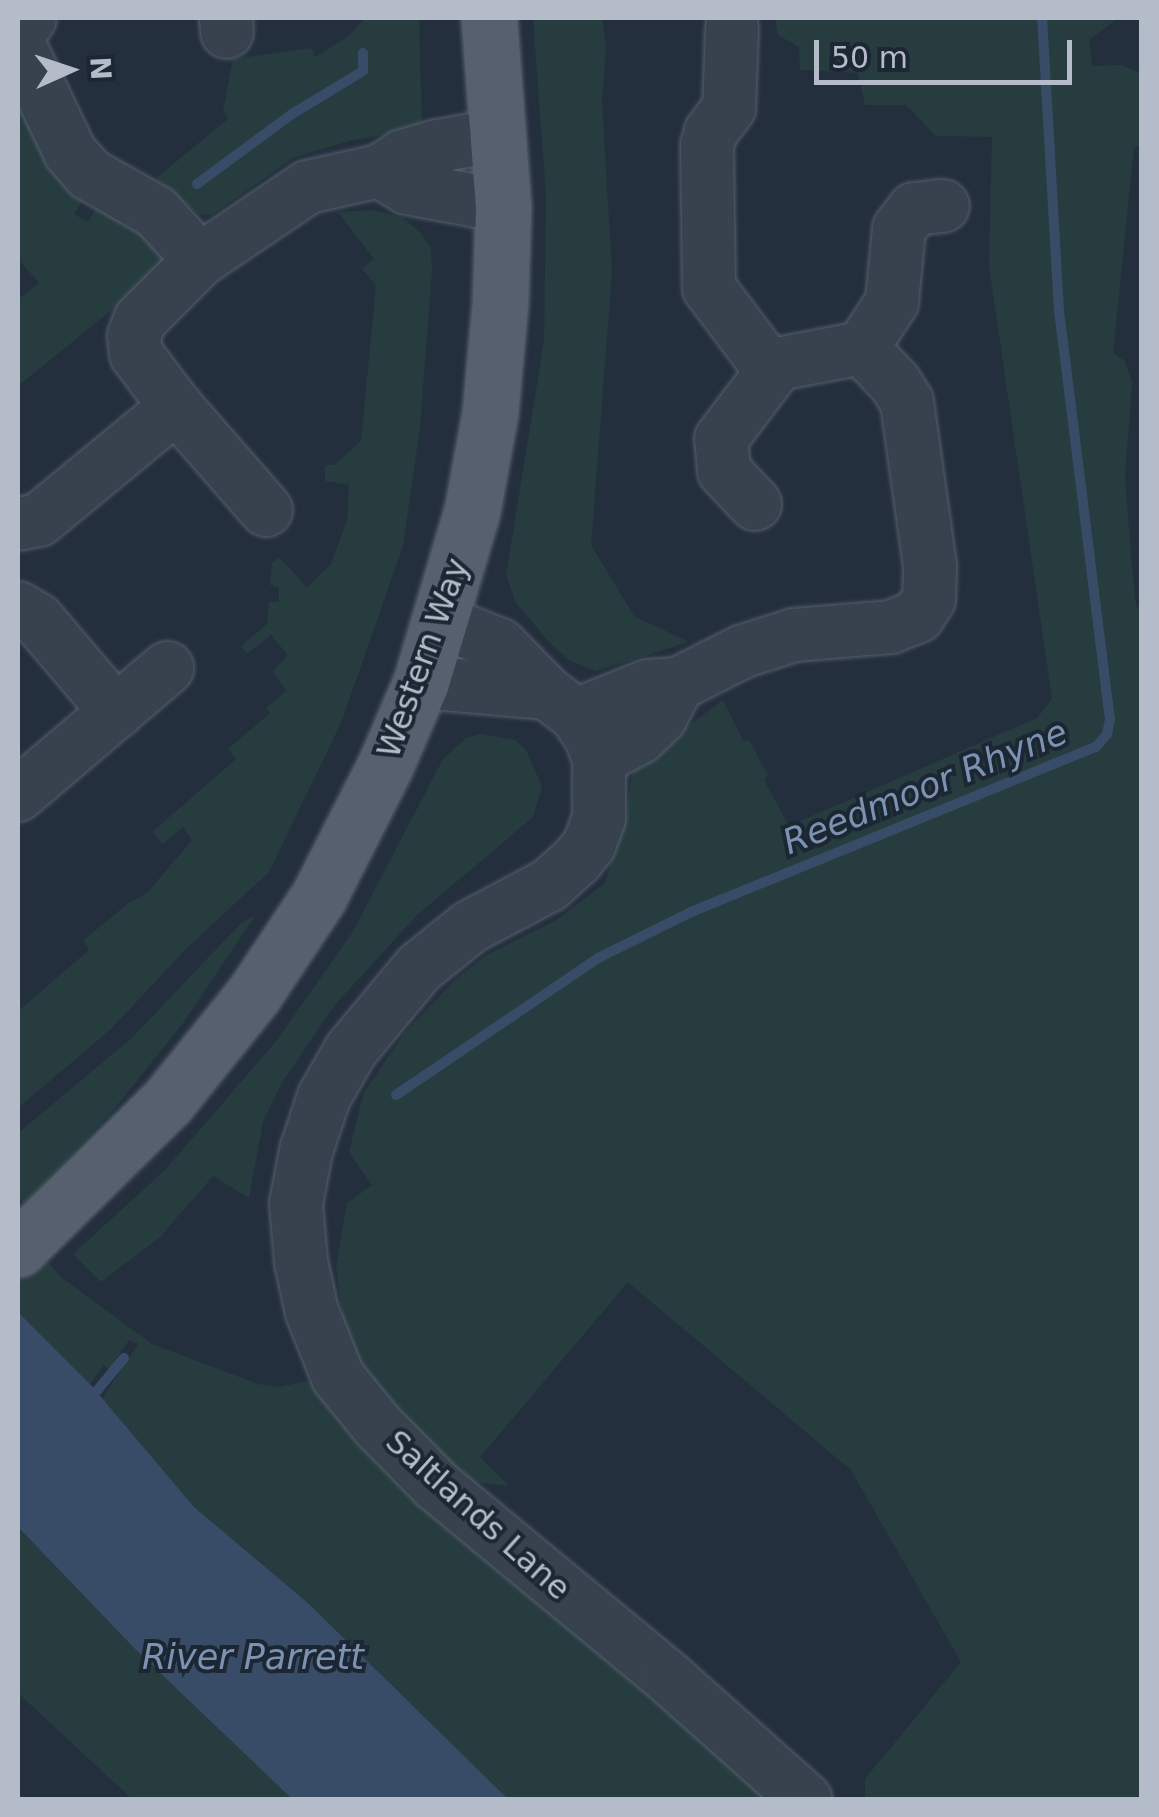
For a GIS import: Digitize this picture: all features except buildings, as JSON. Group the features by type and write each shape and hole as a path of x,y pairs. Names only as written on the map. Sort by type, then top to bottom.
{"main road":[{"name":"Western Way","path":"18,1249 74,1198 202,1061 301,928 386,766 421,682 472,511 490,412 500,304 502,206 488,18"}],"street":[{"path":"30,18 19,32 19,45 70,152 89,174 156,212 200,260"},
{"path":"732,28 729,108 711,132 707,146 709,288 763,360 778,364 862,348 892,302 899,228 914,209 943,206"},
{"path":"266,510 176,407 136,354 134,336 140,320 200,260 308,187 380,171 403,156 498,136"},
{"path":"380,171 407,188 502,206"},
{"path":"421,682 574,723 648,686 678,684 744,651 794,635 891,627 918,616 929,599 930,566 907,402 896,383 862,348"},
{"path":"756,504 724,471 721,439 778,364"},
{"path":"18,524 38,520 176,407"},
{"path":"18,608 38,620 116,712"},
{"path":"442,622 500,645 574,723"},
{"path":"18,796 167,668"},
{"name":"Saltlands Lane","path":"574,723 598,818 588,845 549,886 470,926 419,968 351,1050 324,1097 306,1151 296,1204 300,1262 312,1312 338,1378 378,1426 436,1485 670,1678 806,1800"}],"green space":[{"path":"365,18 419,18 422,128 349,141 293,158 212,215 198,214 155,179 228,119 223,111 233,59 312,48 315,57 347,37"},
{"path":"533,18 602,18 606,46 602,101 612,272 591,545 634,616 689,642 596,671 569,660 550,643 516,603 506,575 544,341 546,196"},
{"path":"775,18 1118,18 1089,40 1092,66 1122,65 1142,74 1141,146 1134,147 1113,353 1125,361 1132,382 1125,479 1136,606 1142,610 1141,1799 865,1799 865,1779 961,1662 851,1470 628,1282 480,1457 509,1486 465,1481 425,1450 352,1354 342,1314 336,1266 347,1203 372,1185 349,1152 364,1092 406,1031 456,979 485,956 558,919 605,883 627,808 633,766 723,700 744,742 749,740 768,775 764,780 789,826 1037,718 1052,699 989,266 992,137 936,136 906,105 865,105 858,73 800,70 799,47 778,35"},
{"path":"21,104 86,196 74,214 88,222 98,205 133,223 158,249 162,259 156,274 18,386 18,299 39,283 18,259"},
{"path":"372,210 402,217 421,233 431,248 432,272 420,427 403,546 341,723 269,872 187,948 111,1029 18,1108 18,1011 89,950 83,941 127,904 147,893 192,840 183,827 163,844 152,832 236,759 228,749 270,713 266,708 286,691 273,671 288,655 271,635 247,654 241,646 267,624 269,602 279,602 279,587 270,585 272,563 279,557 307,587 331,564 347,520 349,485 325,481 325,465 334,465 361,441 376,285 362,269 374,259 338,212"},
{"path":"480,734 515,740 526,750 542,786 533,817 416,916 334,1006 281,1084 263,1122 249,1198 213,1176 160,1237 101,1282 73,1254 165,1170 277,1040 352,933 443,759 466,738"},
{"path":"255,916 183,1023 112,1112 24,1204 18,1198 18,1133 133,1037 241,923"},
{"path":"18,1229 61,1277 152,1344 258,1384 279,1387 318,1379 777,1799 508,1799 308,1603 194,1507 101,1400 138,1344 129,1340 109,1369 104,1365 90,1384 18,1312"},
{"path":"18,1527 136,1650 292,1799 132,1799 18,1693"}],"water":[{"name":"River Parrett","path":"18,1312 90,1384 194,1507 308,1603 508,1799 292,1799 136,1650 18,1527"}],"waterway":[{"name":"Reedmoor Rhyne","path":"396,1095 598,958 691,912 1096,747 1107,734 1110,720 1059,311 1042,18"},
{"path":"197,184 292,114 363,71 363,53"},
{"path":"96,1392 124,1358"}]}
